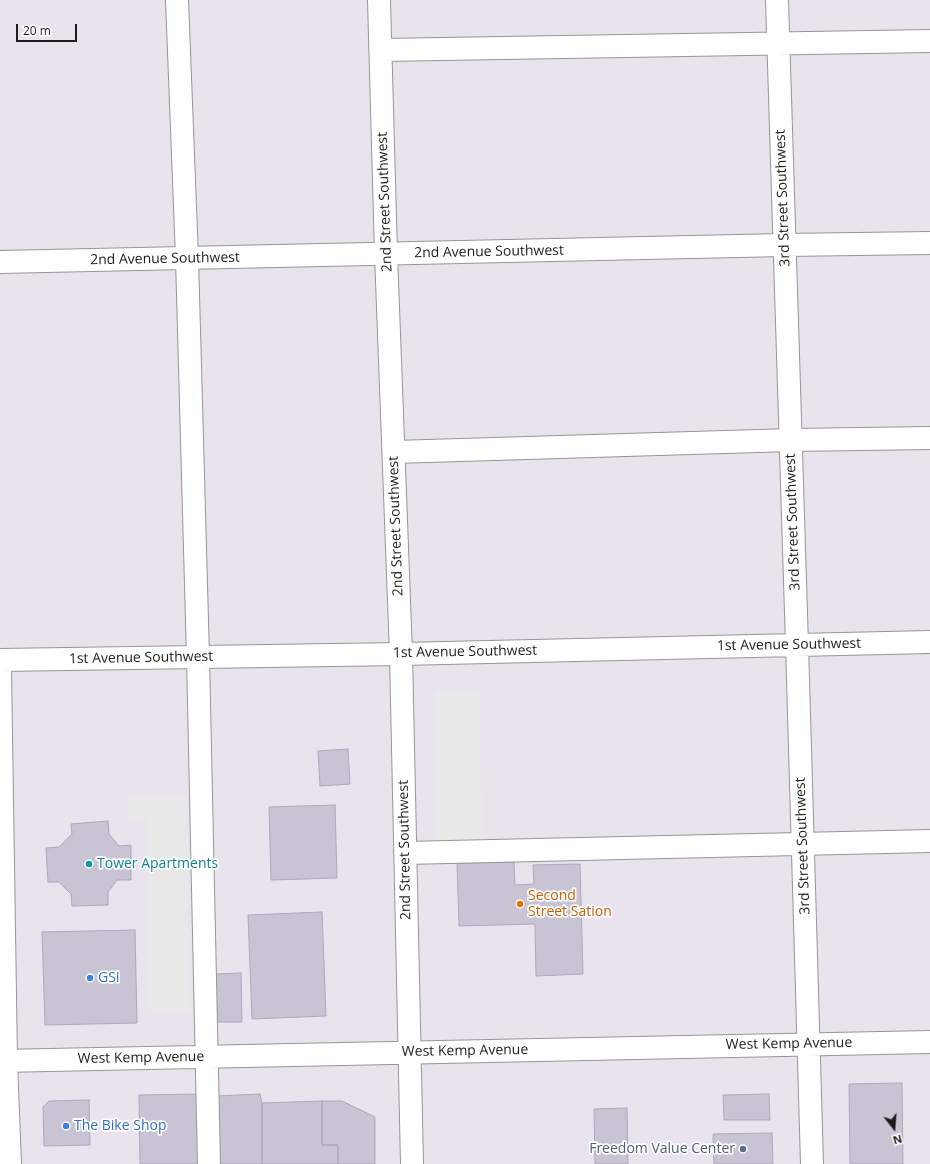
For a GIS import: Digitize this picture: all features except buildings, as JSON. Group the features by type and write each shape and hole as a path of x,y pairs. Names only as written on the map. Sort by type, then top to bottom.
{"street":[{"path":"177,0 187,258 198,657 209,1164"},
{"name":"2nd Street Southwest","path":"379,0 386,254 401,654 412,1164"},
{"name":"3rd Street Southwest","path":"777,0 812,1164"},
{"path":"381,50 778,44 930,40"},
{"name":"2nd Avenue Southwest","path":"0,262 930,243"},
{"path":"394,452 791,440 930,438"},
{"name":"1st Avenue Southwest","path":"0,660 401,654 930,642"},
{"path":"0,669 3,1061 10,1164"},
{"path":"405,854 930,841"},
{"name":"West Kemp Avenue","path":"3,1061 930,1042"}],"shaded area":[{"path":"435,691 480,691 482,844 437,844"},
{"path":"186,796 190,1011 149,1012 146,819 128,819 127,797"}],"place":[{"name":"Tower Apartments","path":"89,864"},
{"name":"Second Street Sation","path":"520,904"},
{"name":"GSI","path":"90,978"},
{"name":"The Bike Shop","path":"66,1126"},
{"name":"Freedom Value Center","path":"743,1149"}]}
